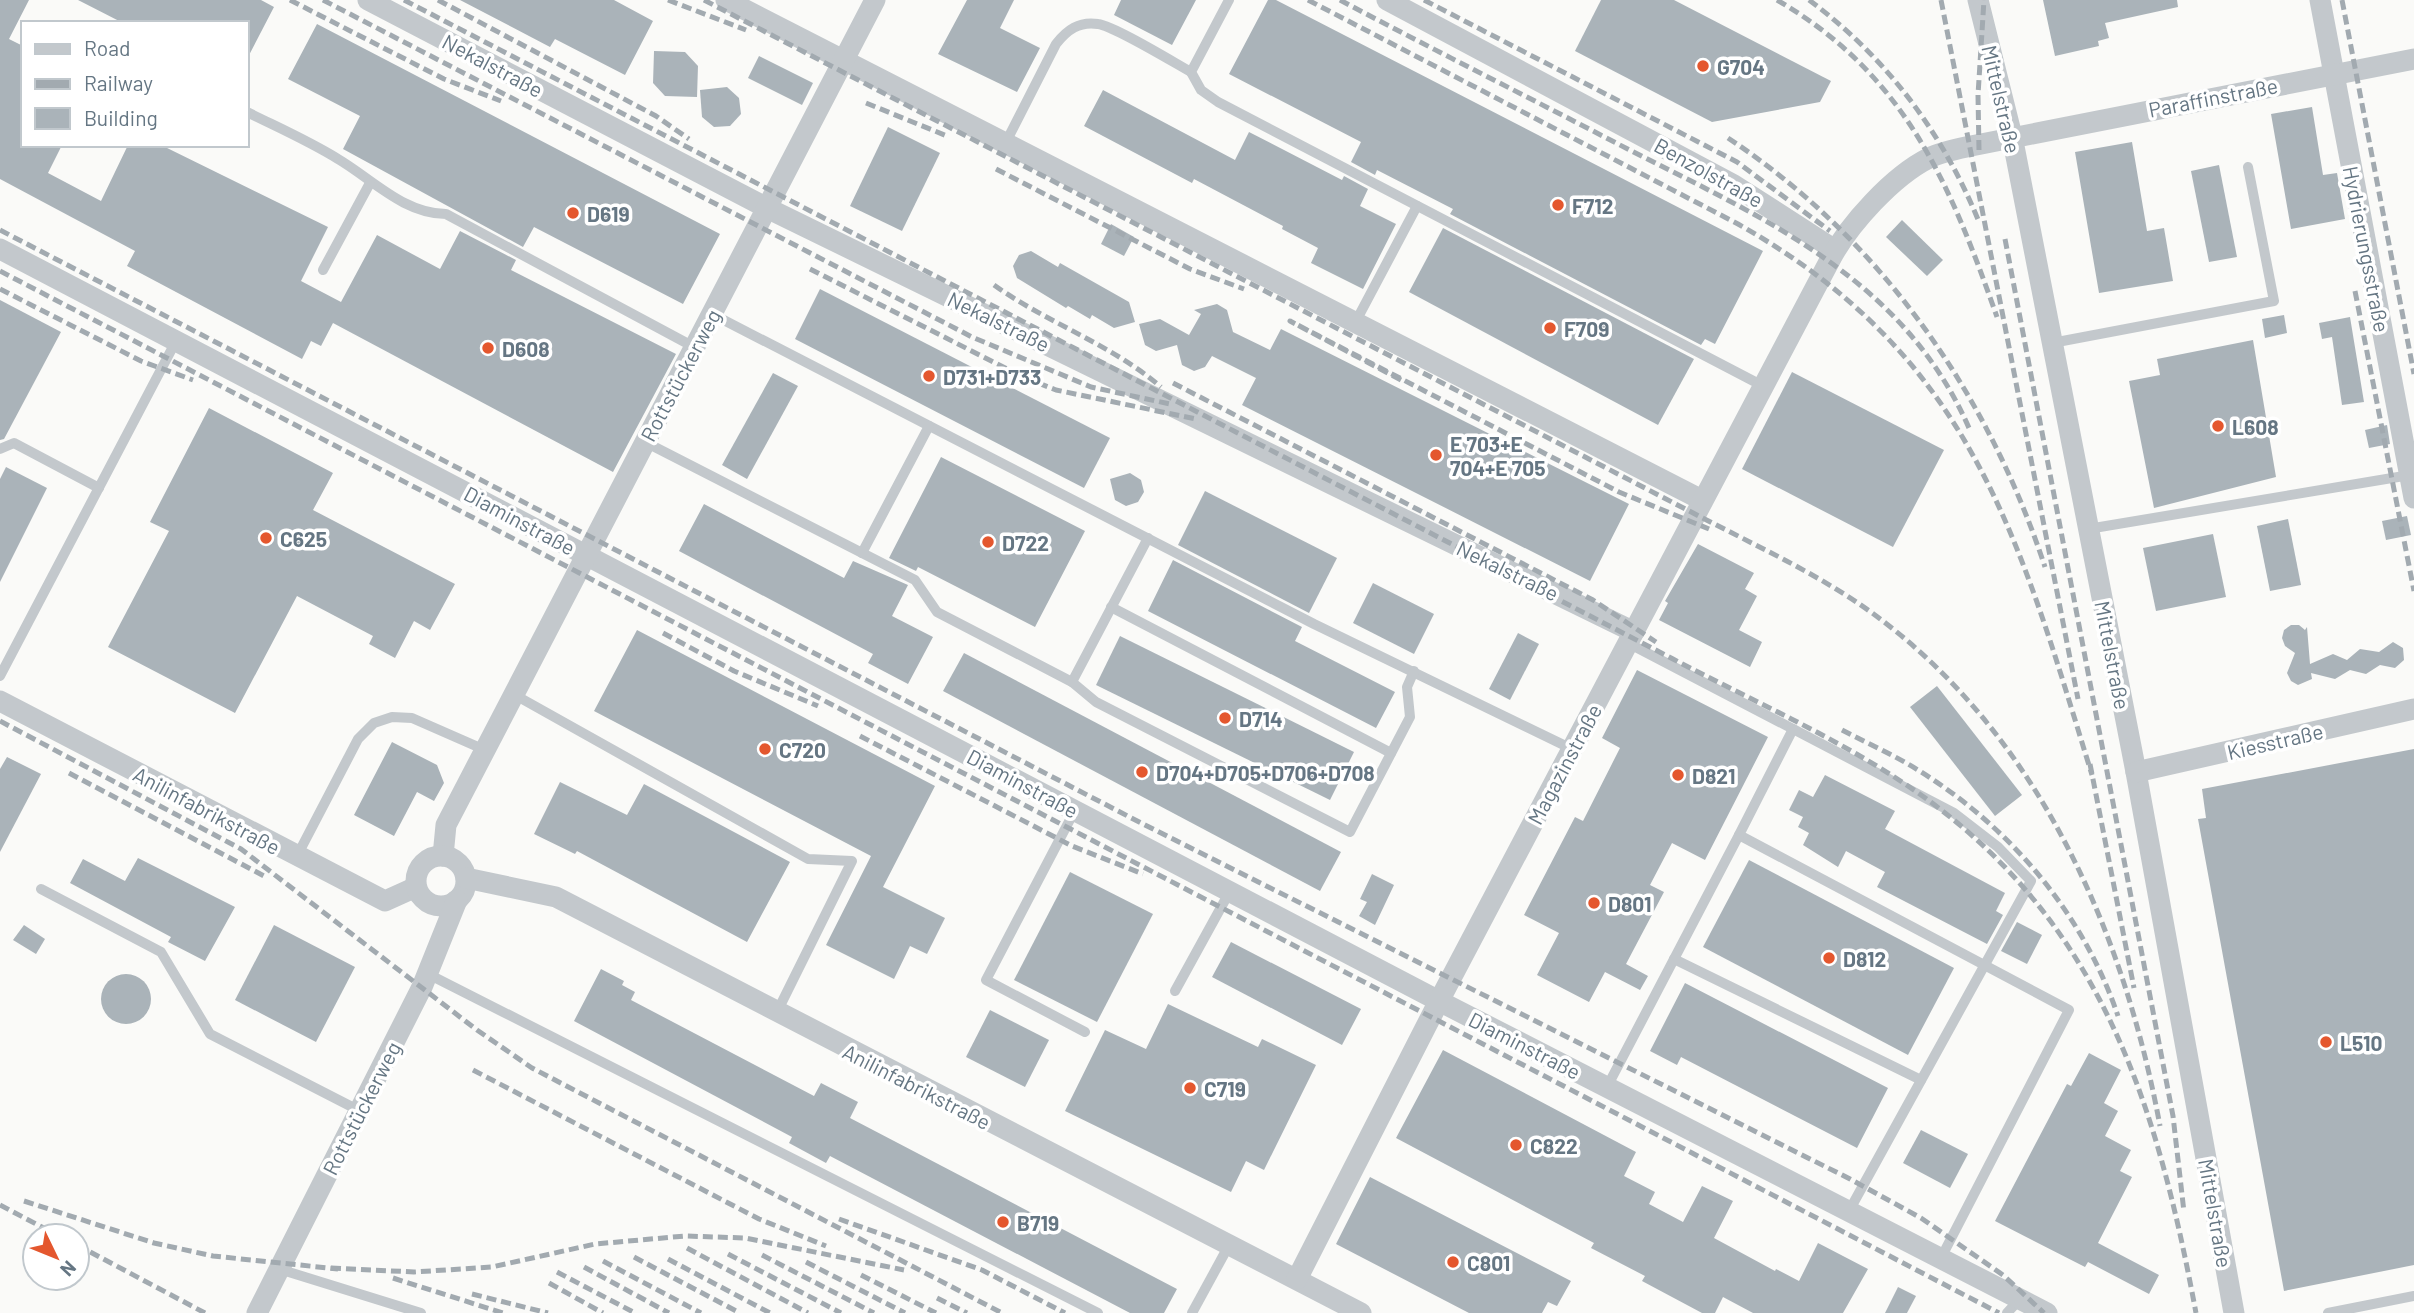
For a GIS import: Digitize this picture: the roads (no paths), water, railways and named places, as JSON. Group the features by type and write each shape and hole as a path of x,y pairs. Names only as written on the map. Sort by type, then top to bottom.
{"street":[{"name":"Nekalstraße","path":"368,0 767,208 1631,637"},
{"path":"726,0 1702,500"},
{"name":"Rottstückerweg","path":"443,856 446,825 875,0"},
{"name":"Benzolstraße","path":"1387,0 1734,185 1835,250"},
{"name":"Mittelstraße","path":"1978,0 2012,136 2136,772 2234,1313"},
{"name":"Hydrierungsstraße","path":"2320,0 2414,498"},
{"name":"Paraffinstraße","path":"2012,136 2414,59"},
{"path":"1835,250 1879,197 1910,169 1931,157 2012,136"},
{"name":"Diaminstraße","path":"0,249 1439,1000 1941,1258 2013,1306 2047,1313"},
{"name":"Magazinstraße","path":"1297,1279 1439,1000 1835,250"},
{"name":"Anilinfabrikstraße","path":"2,706 385,901 416,887"},
{"name":"Kiesstraße","path":"2136,772 2414,709"},
{"path":"443,856 454,859 462,867 466,878 464,890 457,900 448,905 428,903 416,887 416,876 422,865 431,858 443,856"},
{"name":"Anilinfabrikstraße","path":"466,878 555,897 1228,1247 1361,1313"},
{"name":"Rottstückerweg","path":"257,1313 428,974 457,900"}],"lane":[{"path":"1191,72 1228,0"},
{"path":"1005,144 1056,44 1066,30 1080,25 1100,24 1191,72 1201,90 1218,102 1763,386"},
{"path":"248,113 339,160 370,183 428,214 446,214 694,348"},
{"path":"2052,343 2274,302 2248,167"},
{"path":"323,270 370,183"},
{"path":"1355,323 1418,206"},
{"path":"712,314 1314,624 1572,749"},
{"path":"0,676 176,341"},
{"path":"862,553 929,426"},
{"path":"645,442 915,580 937,612 1072,682 1096,702 1350,832 1410,717 1407,687 1414,671"},
{"path":"0,449 13,443 99,488"},
{"path":"2088,529 2410,475"},
{"path":"1072,682 1148,538"},
{"path":"1111,607 1391,752"},
{"path":"1631,637 1793,729 1954,813 1998,848 2031,881 1849,1211"},
{"path":"515,695 808,859 852,861 777,1012"},
{"path":"296,856 358,739 374,723 392,717 412,718 485,750"},
{"path":"1607,1087 1793,729"},
{"path":"1075,810 986,980 1085,1031"},
{"path":"1739,835 2069,1010 1941,1258"},
{"path":"41,890 161,952 210,1034 360,1111"},
{"path":"1175,991 1230,891"},
{"path":"1674,959 1922,1080"},
{"path":"428,974 1098,1313"},
{"path":"1192,1313 1228,1247"},
{"path":"279,1269 421,1313"},
{"path":"2328,1313 2414,1296"}],"railway":[{"path":"290,0 444,79 501,101"},
{"path":"323,0 972,337 1091,387 1170,404"},
{"path":"404,0 1803,725 1867,760 1928,800 1988,851 2039,906 2080,965 2114,1028 2141,1095 2163,1165 2196,1313"},
{"path":"438,0 656,116 689,139"},
{"path":"668,0 746,30"},
{"path":"704,0 1794,565 1843,593 1888,625 1943,674 1991,728 2033,787 2069,850 2099,916 2125,985 2145,1055 2160,1126"},
{"path":"1308,0 1738,224 1817,276 1882,332 1933,393 1975,459 2009,530 2038,606 2092,775"},
{"path":"1340,0 1722,197 1821,256 1865,290 1906,329 1940,375 1969,428"},
{"path":"1424,0 1737,162 1830,231"},
{"path":"1777,0 1822,30 1859,62 1891,98 1918,137 1941,178 1961,222 1997,317"},
{"path":"1809,0 1863,46 1909,99 1948,158 1979,222"},
{"path":"1941,0 2078,699"},
{"path":"1979,150 1978,95 1984,0"},
{"path":"2342,0 2414,374"},
{"path":"866,103 947,136"},
{"path":"1728,138 1783,178 1834,223 1881,273 1923,326 1960,382 1993,441 2021,503 2045,567"},
{"path":"996,169 1190,269 1244,289"},
{"path":"0,230 1145,825 1850,1179 1921,1218 2003,1275 2044,1313"},
{"path":"2005,239 2173,1116 2184,1212"},
{"path":"810,269 1023,377 1056,390 1196,419"},
{"path":"0,271 1999,1313"},
{"path":"994,285 1014,299 1121,358 1161,387"},
{"path":"0,289 141,361 193,380"},
{"path":"2355,291 2414,591"},
{"path":"1401,380 1290,321 1619,492 1709,529"},
{"path":"1173,383 1593,600 1656,642"},
{"path":"663,633 734,671 818,706"},
{"path":"0,721 241,849 477,1030 532,1068 1002,1313"},
{"path":"1842,730 1909,765 1952,793 2012,846 2064,908 2085,942 2118,1016"},
{"path":"860,736 1072,846 1143,874"},
{"path":"2090,764 2134,988"},
{"path":"69,773 264,876"},
{"path":"473,1070 759,1219 826,1246"},
{"path":"24,1201 154,1243 213,1256 338,1269"},
{"path":"0,1205 32,1222"},
{"path":"839,1219 982,1270 1065,1313"},
{"path":"331,1268 414,1272 492,1267 595,1244 685,1236 745,1238 904,1270"},
{"path":"687,1248 808,1313"},
{"path":"91,1252 205,1313"},
{"path":"728,1254 841,1313"},
{"path":"762,1255 874,1313"},
{"path":"634,1257 740,1313"},
{"path":"668,1259 770,1313"},
{"path":"603,1261 701,1313"},
{"path":"806,1262 905,1313"},
{"path":"584,1267 669,1313"},
{"path":"557,1272 635,1313"},
{"path":"861,1275 936,1313"},
{"path":"393,1278 503,1313"},
{"path":"549,1283 603,1313"},
{"path":"472,1294 548,1313"},
{"path":"937,1298 967,1313"}],"place":[{"name":"G704","path":"1703,66"},
{"name":"F712","path":"1558,205"},
{"name":"D619","path":"573,213"},
{"name":"F709","path":"1550,328"},
{"name":"D608","path":"488,348"},
{"name":"D731+D733","path":"929,376"},
{"name":"L608","path":"2218,426"},
{"name":"E 703+E 704+E 705","path":"1436,455"},
{"name":"C625","path":"266,538"},
{"name":"D722","path":"988,542"},
{"name":"D714","path":"1225,718"},
{"name":"C720","path":"765,749"},
{"name":"D704+D705+D706+D708","path":"1142,772"},
{"name":"D821","path":"1678,775"},
{"name":"D801","path":"1594,903"},
{"name":"D812","path":"1829,958"},
{"name":"L510","path":"2326,1042"},
{"name":"C719","path":"1190,1088"},
{"name":"C822","path":"1516,1145"},
{"name":"B719","path":"1003,1222"},
{"name":"C801","path":"1453,1262"}]}
